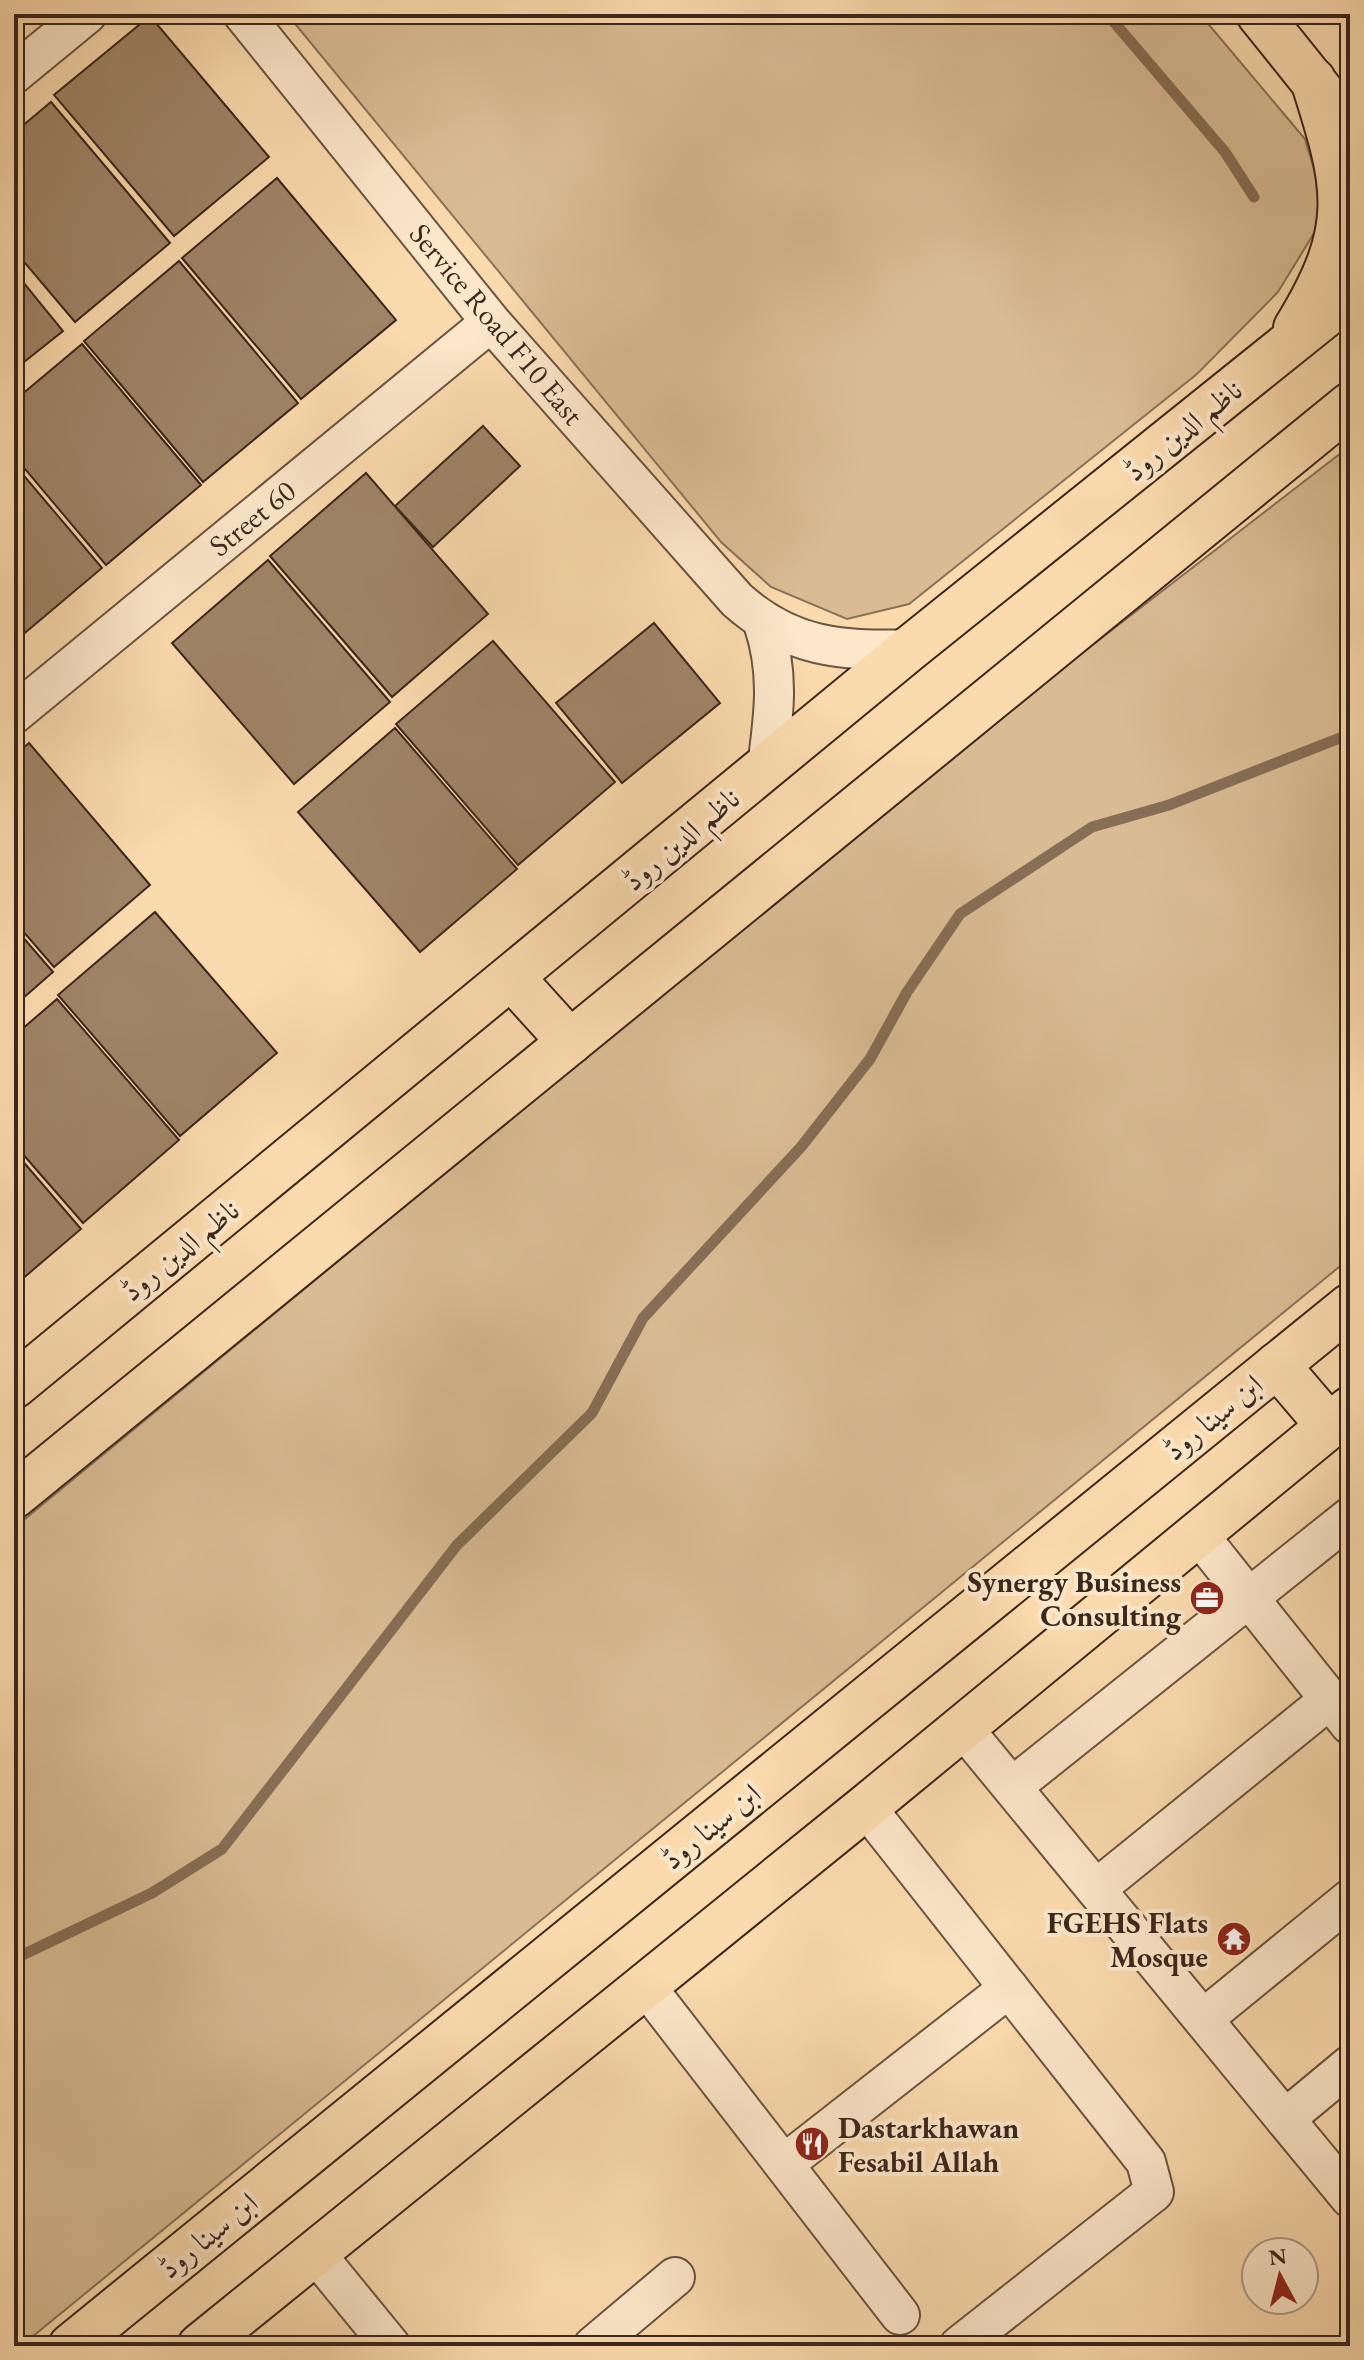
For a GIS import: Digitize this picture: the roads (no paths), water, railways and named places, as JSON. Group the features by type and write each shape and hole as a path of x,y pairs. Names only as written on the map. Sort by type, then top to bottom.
{"main road":[{"path":"1259,14 1350,129"},
{"path":"1283,350 1321,287 1342,220 1339,161 1313,80"},
{"name":"ناظم الدین روڈ","path":"14,1386 513,979 909,649 1350,295"},
{"path":"14,1496 1350,405"},
{"path":"513,979 570,1042"},
{"name":"ابن سینا روڈ","path":"71,2346 1350,1306"},
{"path":"200,2346 866,1807 1340,1418 1277,1365"}],"street":[{"path":"14,74 87,14"},
{"name":"Service Road F10 East","path":"243,14 491,322 737,600 763,623 804,641 854,651 909,649"},
{"name":"Street 60","path":"14,714 491,322"},
{"path":"763,623 774,656 773,720 767,767"},
{"path":"1012,1787 1350,1517"},
{"path":"1096,1889 1340,1712 1198,1534"},
{"path":"963,1728 1350,2198"},
{"path":"866,1807 1146,2162 1154,2192 959,2346"},
{"path":"1203,2019 1350,1899"},
{"path":"645,1985 900,2315"},
{"path":"784,2164 1009,1988"},
{"path":"1285,2119 1350,2065"},
{"path":"315,2253 391,2346"},
{"path":"593,2346 675,2277"}],"waterway":[{"path":"1107,14 1225,152 1254,197"},
{"path":"14,1959 152,1893 222,1849 457,1545 592,1413 643,1318 801,1147 870,1059 907,992 960,914 1092,827 1169,805 1350,734"}],"place":[{"name":"Synergy Business Consulting","path":"1207,1598"},
{"name":"FGEHS Flats Mosque","path":"1234,1939"},
{"name":"Dastarkhawan Fesabil Allah","path":"812,2144"}]}
